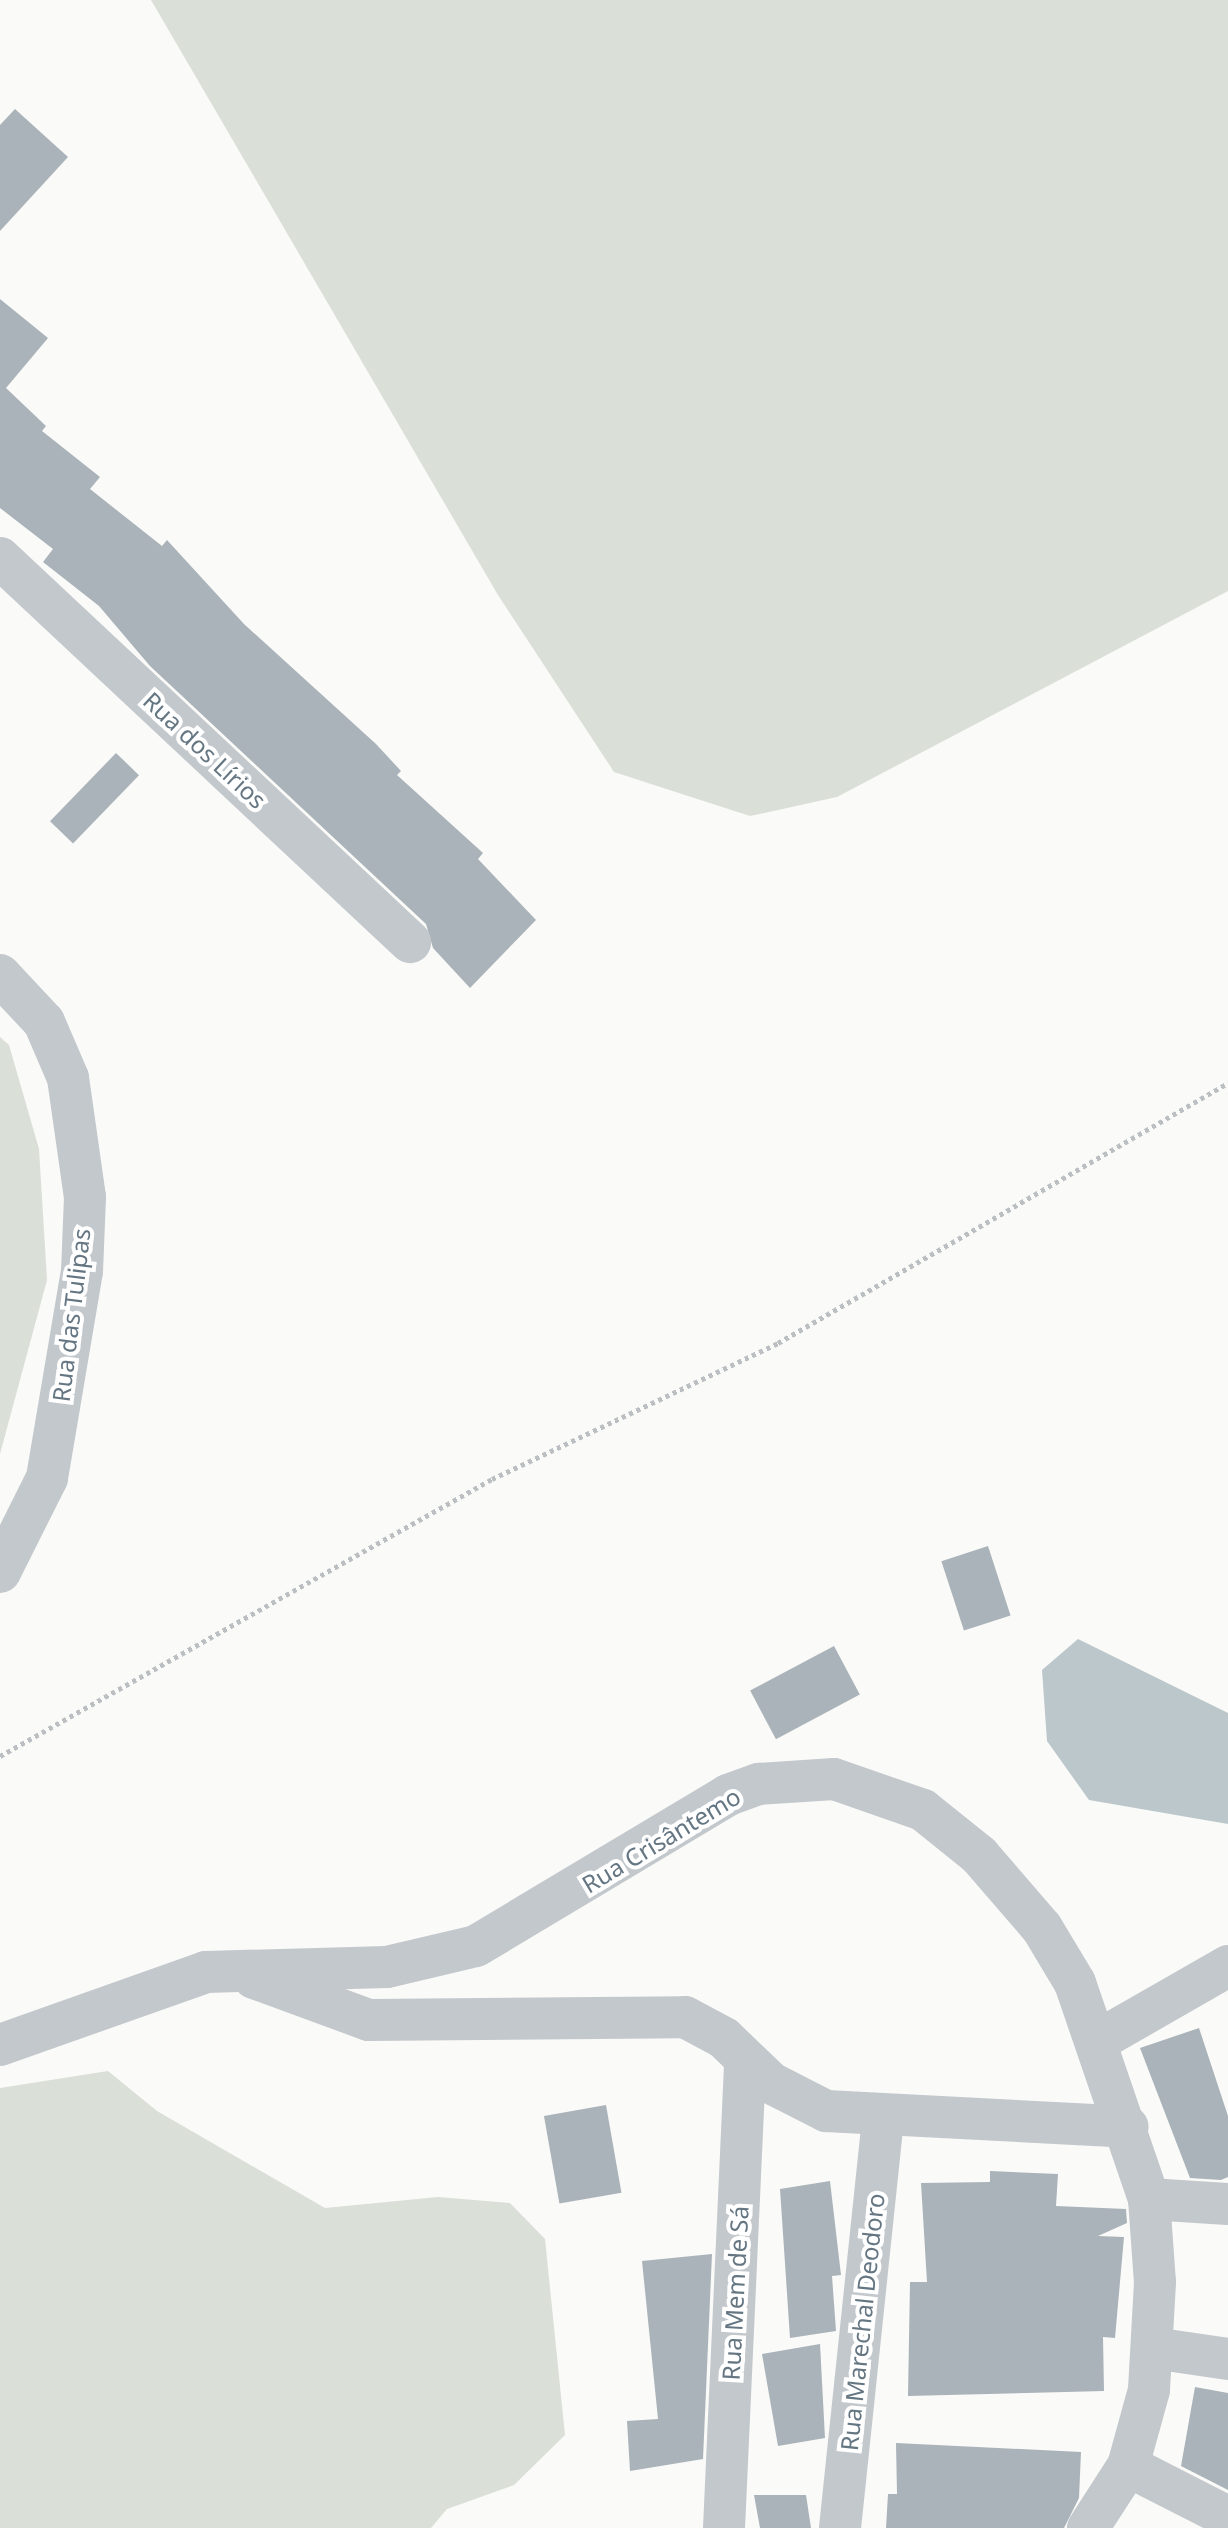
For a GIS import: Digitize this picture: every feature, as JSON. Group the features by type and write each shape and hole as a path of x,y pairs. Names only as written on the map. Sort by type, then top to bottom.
{"street":[{"name":"Rua dos Lírios","path":"0,558 410,942"},
{"name":"Rua das Tulipas","path":"0,975 44,1022 68,1078 85,1197 82,1271 47,1478 0,1572"},
{"name":"Rua Crisântemo","path":"0,2045 206,1972 427,1961 512,1930 728,1795 793,1777 834,1779 923,1810 979,1855 1042,1928 1099,2040 1149,2199 1153,2348 1128,2466 1088,2528"},
{"path":"1099,2040 1228,1966"},
{"path":"206,1972 264,1979 324,2008 369,2020 685,2017 796,2099 826,2111 1128,2127"},
{"name":"Rua Mem de Sá","path":"724,2528 745,2059"},
{"name":"Rua Marechal Deodoro","path":"840,2528 883,2116"},
{"path":"1149,2199 1228,2204"},
{"path":"1153,2348 1228,2359"},
{"path":"1128,2466 1228,2517"}],"path":[{"path":"0,1756 492,1479 778,1343 1228,1083"}],"shaded area":[{"path":"151,0 1228,0 1228,591 837,797 750,816 614,772 498,595"},
{"path":"0,1037 9,1045 39,1149 47,1280 0,1454"},
{"path":"1078,1639 1228,1713 1228,1824 1089,1800 1047,1741 1042,1670"},
{"path":"108,2071 157,2111 325,2208 438,2197 510,2203 545,2239 565,2435 514,2485 447,2509 431,2528 0,2528 0,2088"}],"building":[{"path":"15,109 68,157 0,231 0,125"},
{"path":"0,299 48,338 6,388 46,426 42,431 100,477 90,489 162,546 167,540 244,624 376,744 401,771 397,775 483,853 478,859 536,920 470,988 433,948 426,924 150,666 99,606 43,562 53,549 0,508"},
{"path":"116,753 139,775 73,844 50,821"},
{"path":"988,1546 1011,1615 964,1631 941,1561"},
{"path":"834,1646 860,1695 776,1739 750,1691"},
{"path":"1199,2028 1228,2116 1228,2177 1221,2180 1190,2178 1140,2048"},
{"path":"606,2105 621,2193 559,2204 544,2116"},
{"path":"990,2171 1058,2174 1056,2206 1126,2209 1127,2223 1098,2236 1124,2237 1115,2338 1103,2337 1104,2391 908,2396 910,2282 927,2282 921,2183 990,2182"},
{"path":"830,2181 841,2275 832,2276 836,2331 790,2338 780,2189"},
{"path":"712,2254 703,2459 630,2471 627,2421 658,2419 642,2261"},
{"path":"820,2344 825,2438 778,2446 762,2354"},
{"path":"1195,2387 1228,2393 1228,2490 1181,2466"},
{"path":"896,2443 1081,2452 1079,2498 1064,2528 886,2528 888,2494 897,2494"},
{"path":"754,2495 806,2495 811,2528 760,2528"}]}
